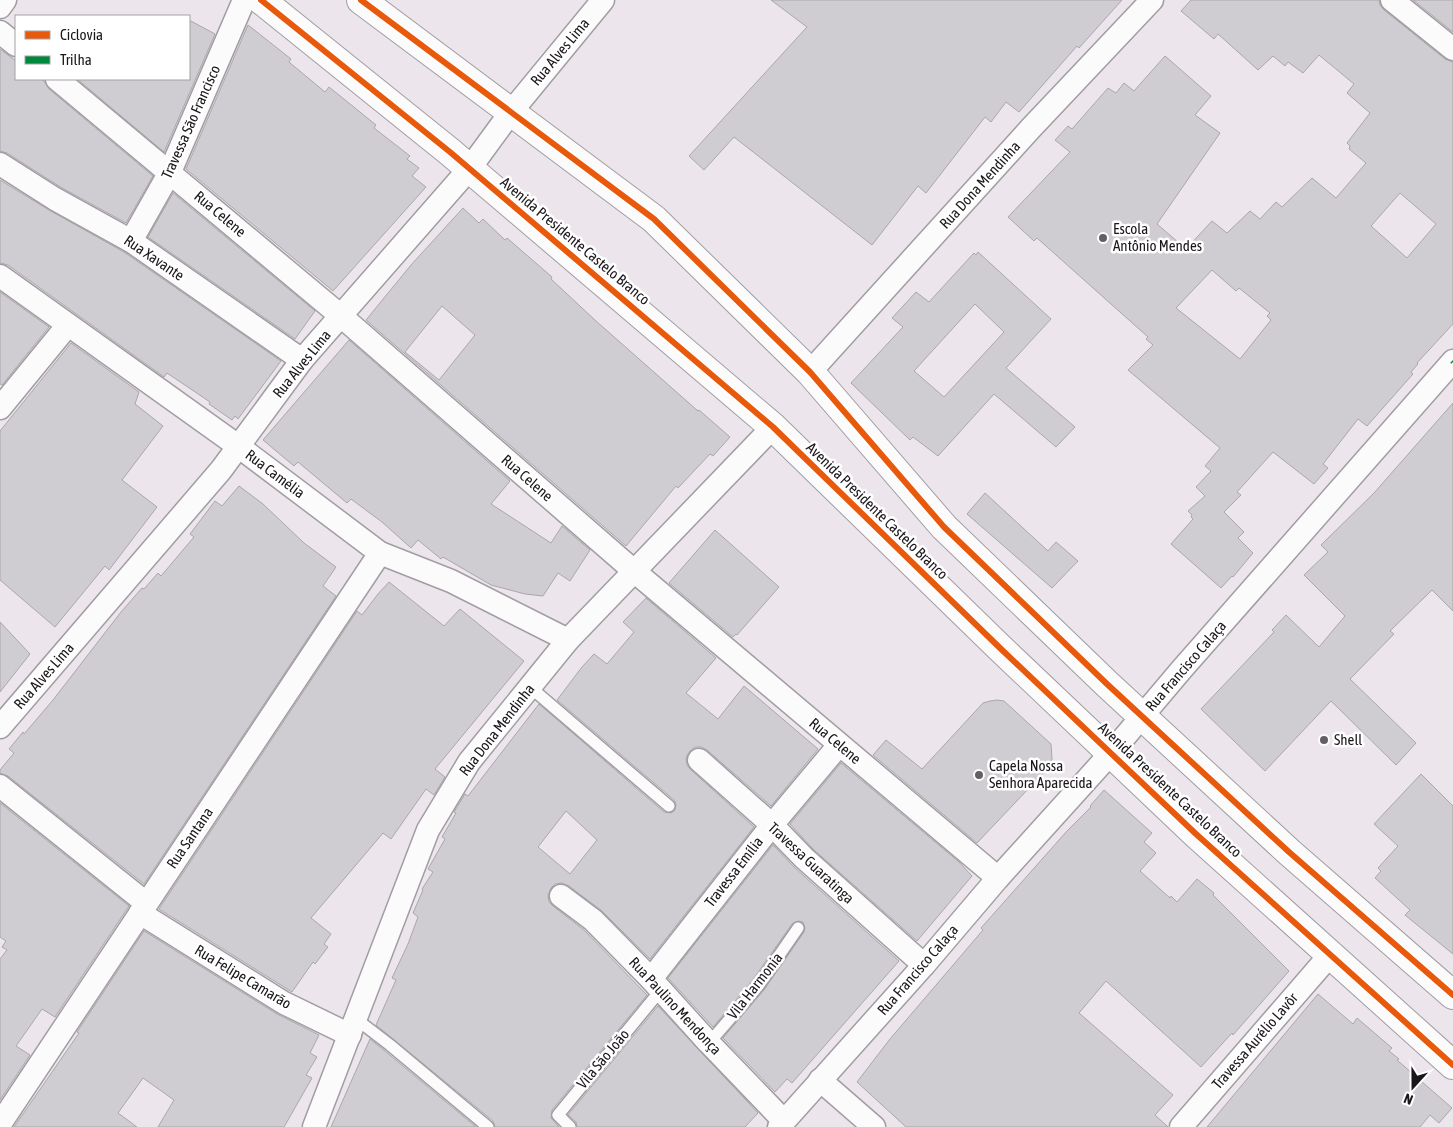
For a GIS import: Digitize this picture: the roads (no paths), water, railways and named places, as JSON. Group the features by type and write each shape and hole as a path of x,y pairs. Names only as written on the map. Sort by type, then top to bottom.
{"main road":[{"name":"Avenida Presidente Castelo Branco","path":"261,0 470,168 773,427 1196,834 1453,1065"},
{"path":"361,0 654,220 810,372 944,527 1142,716 1290,852 1453,995"}],"street":[{"path":"0,7 5,0"},
{"name":"Travessa São Francisco","path":"131,241 170,172 244,0"},
{"name":"Rua Alves Lima","path":"0,727 221,470 302,360 470,168 511,112 603,0"},
{"name":"Rua Dona Mendinha","path":"810,372 1031,128 1152,0"},
{"path":"1392,0 1453,49"},
{"path":"0,32 15,44"},
{"name":"Rua Celene","path":"58,80 341,316 634,571 998,878"},
{"name":"Rua Xavante","path":"0,164 55,200 131,241 302,360"},
{"name":"Rua Camélia","path":"0,276 238,446 380,553 451,581 568,640"},
{"path":"0,408 68,325"},
{"name":"Rua Francisco Calaça","path":"782,1124 924,965 998,878 1111,753 1453,361"},
{"name":"Rua Dona Mendinha","path":"314,1127 428,830 469,762 568,640 773,427"},
{"name":"Rua Santana","path":"0,1124 380,553"},
{"name":"Travessa Emília","path":"656,984 772,825 839,744"},
{"name":"Travessa Guaratinga","path":"699,760 772,825 804,858 924,965"},
{"name":"Rua Felipe Camarão","path":"0,786 143,908 284,1004 352,1027"},
{"name":"Rua Paulino Mendonça","path":"561,896 593,920 656,984 782,1124"},
{"name":"Travessa Aurélio Lavôr","path":"1181,1127 1330,955"},
{"path":"820,1080 874,1127"}],"lane":[{"path":"530,687 669,806"},
{"name":"Vila Harmonia","path":"709,1043 758,986 798,928"},
{"name":"Vila São João","path":"570,1127 558,1115 656,984"},
{"name":"Rua Felipe Camarão","path":"352,1027 390,1045 488,1127"}],"place":[{"name":"Escola Antônio Mendes","path":"1103,238"},
{"name":"Shell","path":"1324,740"},
{"name":"Capela Nossa Senhora Aparecida","path":"979,775"}]}
